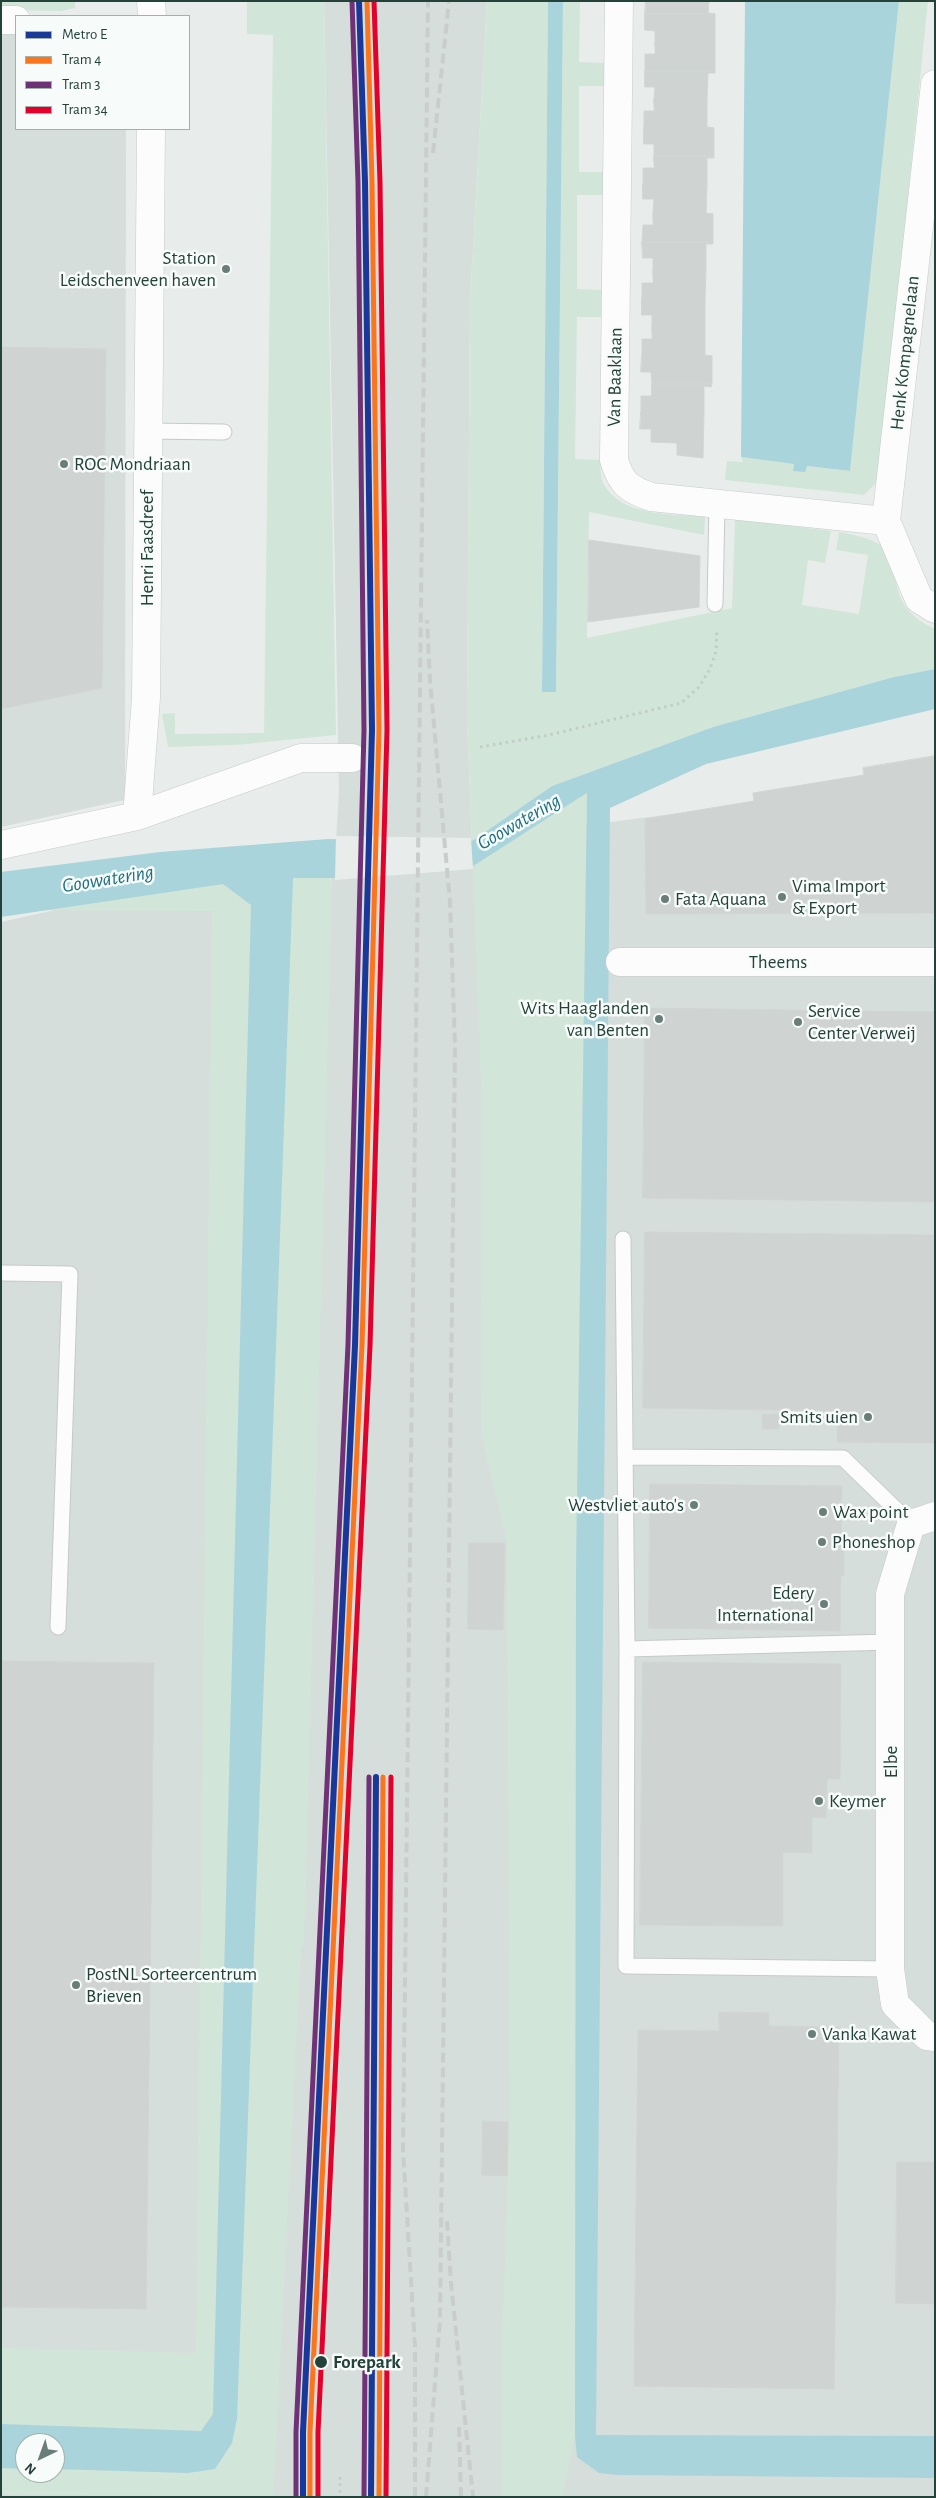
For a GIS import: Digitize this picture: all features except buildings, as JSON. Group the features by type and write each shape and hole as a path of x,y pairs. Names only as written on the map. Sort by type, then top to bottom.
{"street":[{"path":"152,1 152,15"},
{"name":"Van Baaklaan","path":"619,1 614,460 619,477 633,491 651,497 886,521"},
{"path":"1,20 15,20"},
{"name":"Henk Kompagnelaan","path":"934,609 919,599 886,521 924,268 935,84"},
{"name":"Henri Faasdreef","path":"137,816 146,698 150,130"},
{"path":"1,845 137,816 301,758 352,758"},
{"name":"Theems","path":"620,962 935,962"},
{"name":"Elbe","path":"923,1520 890,1594 890,1969 895,2004 927,2036 935,2037"}],"lane":[{"path":"147,431 224,432"},
{"path":"716,604 717,504"},
{"path":"623,1240 627,1649 626,1966 890,1969"},
{"path":"1,1273 70,1274 58,1627"},
{"path":"625,1457 843,1458 923,1520"},
{"path":"627,1649 891,1642"}],"path":[{"path":"480,747 549,736 681,702 699,687 710,669 716,651 716,604"},
{"path":"340,2477 340,2497"}],"shaded area":[{"name":"Forepark","path":"324,1 487,1 470,301 467,718 472,840 935,780 935,2497 1,2497 1,922 230,871 335,857 339,791"},
{"name":"ROC Mondriaan","path":"1,32 15,32 15,130 126,130 125,800 1,827"}],"green space":[{"path":"2,1 75,1 75,8 61,11 2,10"},
{"path":"247,1 324,1 336,735 236,745 168,747 162,714 175,713 175,734 264,733 273,35 247,34"},
{"path":"487,1 548,1 542,692 556,692 563,1 580,1 579,62 605,63 605,86 579,86 579,172 604,172 603,195 577,195 577,289 603,290 602,317 577,317 575,459 600,460 603,483 611,494 622,503 648,512 705,517 704,535 589,512 587,638 732,608 735,519 831,531 825,563 808,560 802,605 859,614 868,555 836,550 839,532 856,535 883,547 890,560 901,598 905,605 916,618 935,629 935,669 894,677 713,727 552,786 472,841 467,718 470,301"},
{"path":"899,1 928,1 880,471 875,484 864,495 725,480 727,461 743,462 741,457 794,464 793,471 807,466 850,471"},
{"path":"587,793 576,1569 575,2436 562,2497 502,2497 502,2342 510,2119 507,1541 481,1433 482,1108 473,866"},
{"path":"293,878 332,878 304,1945 301,1946 273,2497 1,2494 1,2468 15,2469 15,2483 65,2483 65,2469 188,2473 215,2469"},
{"path":"223,884 251,905 213,2414 202,2431 1,2424 1,2348 196,2353 212,911 45,910"}],"water":[{"path":"548,1 563,1 556,692 542,692"},
{"path":"745,1 899,1 850,471 807,466 805,472 793,471 794,464 741,457"},
{"name":"Goowatering","path":"935,669 935,709 706,764 610,808 596,2435 935,2436 935,2478 618,2475 599,2473 577,2457 575,2436 576,1569 587,793 473,866 332,878 293,878 237,2419 232,2443 215,2469 188,2473 65,2469 65,2433 15,2433 15,2469 1,2468 1,2424 201,2431 213,2414 251,905 223,884 1,917 1,872 160,852 328,839 472,841 552,786 713,727 894,677"}],"pier":[{"path":"336,836 471,838 473,869 335,880"}],"railway":[{"path":"415,2497 415,2346 403,2150 428,1"},
{"path":"433,153 449,1"},
{"path":"426,2497 440,2320 455,1046 450,902 430,681 427,620"},
{"path":"447,2221 451,2283 473,2497"},
{"path":"459,2427 461,2497"}],"metro line":[{"name":"E","path":"303,2497 303,2432 355,1345 372,730 365,182 359,1"},
{"name":"E","path":"371,2497 376,1777"}],"tram line":[{"name":"3","path":"296,2497 296,2432 348,1345 364,730 358,182 352,1"},
{"name":"4","path":"310,2497 310,2432 362,1345 379,730 372,182 367,1"},
{"name":"34","path":"318,2497 318,2432 370,1346 387,730 380,182 374,1"},
{"name":"3","path":"364,2497 369,1777"},
{"name":"4","path":"379,2497 383,1777"},
{"name":"34","path":"386,2497 391,1777"}],"place":[{"name":"Station Leidschenveen haven","path":"226,269"},
{"name":"ROC Mondriaan","path":"64,464"},
{"name":"Vima Import & Export","path":"782,897"},
{"name":"Fata Aquana","path":"665,899"},
{"name":"Wits Haaglanden van Benten","path":"659,1019"},
{"name":"Service Center Verweij","path":"798,1022"},
{"name":"Smits uien","path":"868,1417"},
{"name":"Westvliet auto's","path":"694,1505"},
{"name":"Wax point","path":"823,1512"},
{"name":"Phoneshop","path":"822,1542"},
{"name":"Edery International","path":"824,1604"},
{"name":"Keymer","path":"819,1801"},
{"name":"PostNL Sorteercentrum Brieven","path":"76,1985"},
{"name":"Vanka Kawat","path":"812,2034"},
{"name":"Forepark","path":"321,2362"}]}
